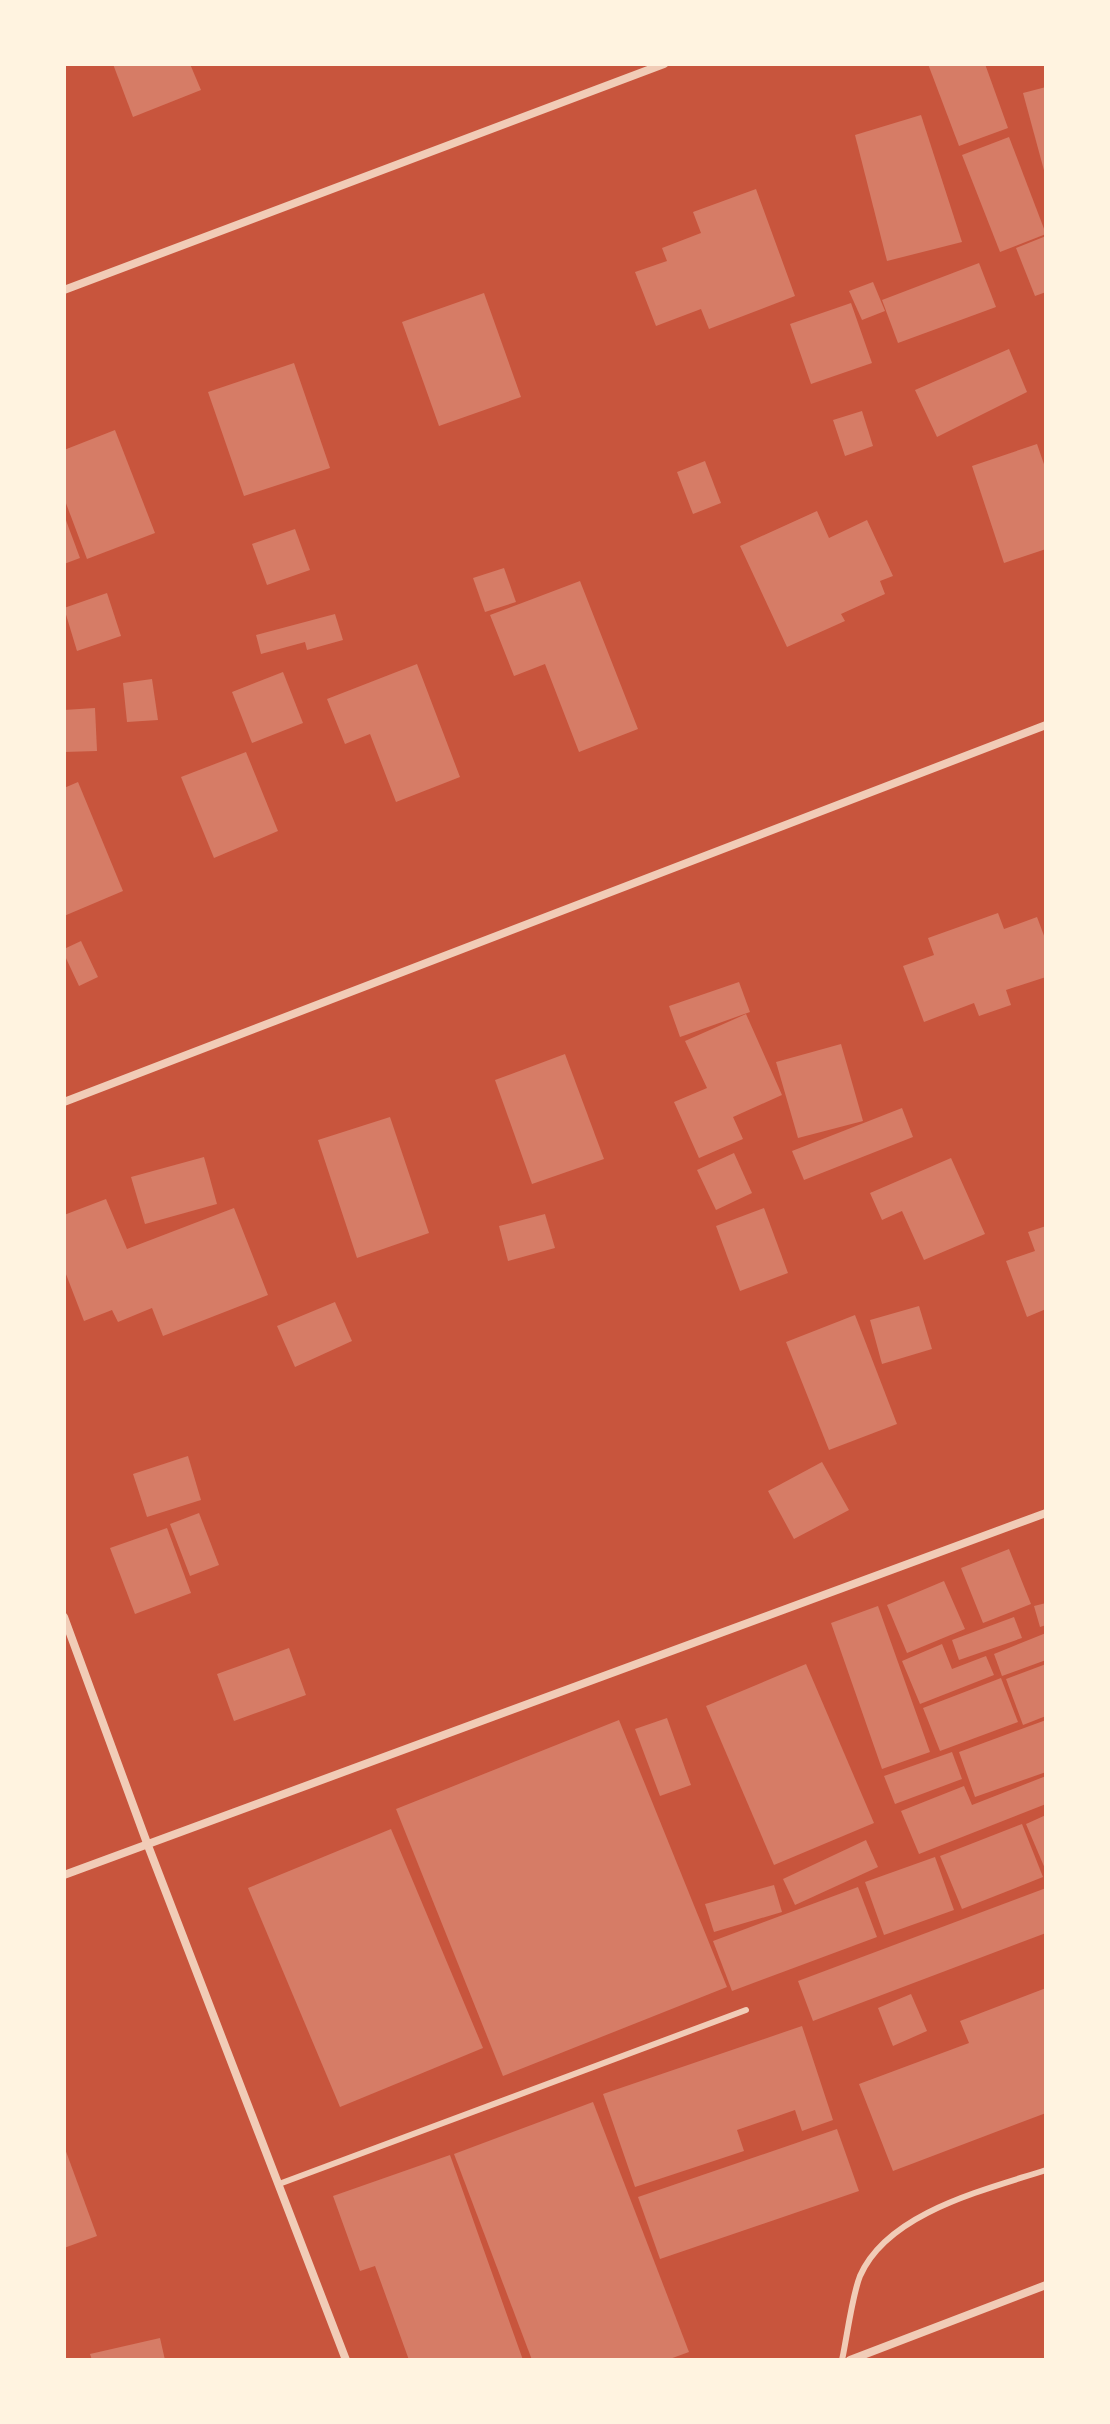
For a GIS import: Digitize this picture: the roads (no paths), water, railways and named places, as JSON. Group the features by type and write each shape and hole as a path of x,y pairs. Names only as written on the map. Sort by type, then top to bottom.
{"street":[{"path":"64,290 664,64"},
{"path":"64,1102 1046,725"},
{"path":"64,1875 1046,1513"},
{"path":"64,1617 147,1843 346,2360"},
{"path":"850,2360 1046,2285"}],"lane":[{"path":"279,2184 746,2010"},
{"path":"842,2360 860,2276 889,2236 941,2205 1046,2170"}]}
